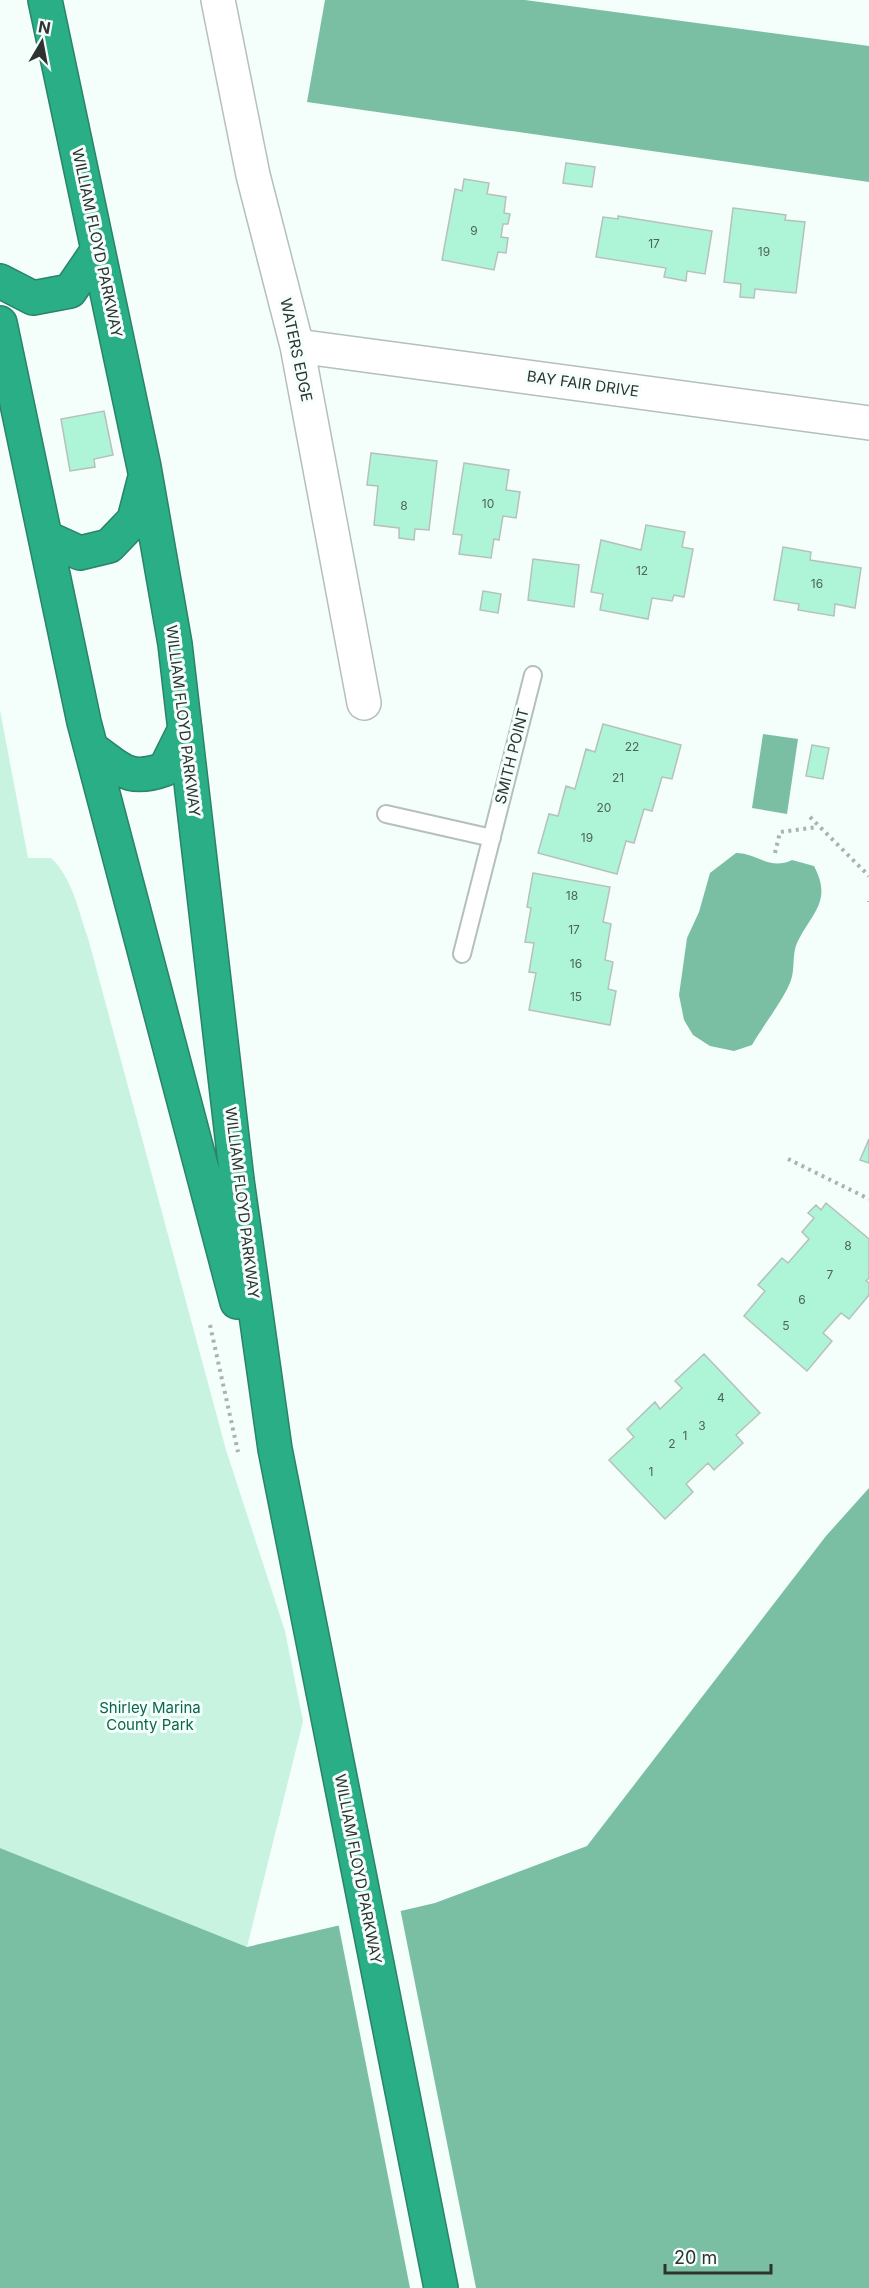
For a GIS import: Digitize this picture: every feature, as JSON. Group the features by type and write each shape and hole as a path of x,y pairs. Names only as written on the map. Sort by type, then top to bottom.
{"highway":[{"name":"WILLIAM FLOYD PARKWAY","path":"45,0 145,476 175,644 237,1180 275,1449 441,2288"},
{"path":"0,281 33,298 70,291 98,250"},
{"name":"WILLIAM FLOYD PARKWAY","path":"0,323 90,748 275,1449"},
{"path":"45,537 80,553 109,546 134,520 145,476"},
{"path":"90,748 130,775 145,777 165,769 185,729"}],"street":[{"name":"WATERS EDGE","path":"218,0 253,175 297,346 364,703"},
{"name":"BAY FAIR DRIVE","path":"297,346 869,423"}],"lane":[{"name":"SMITH POINT","path":"462,954 533,675"},
{"path":"386,814 492,838"}],"path":[{"path":"810,817 869,876"},
{"path":"775,853 780,832 819,827"},
{"path":"788,1159 869,1199"}],"green space":[{"name":"Shirley Marina County Park","path":"0,710 28,858 51,858 65,875 88,938 226,1450 285,1631 303,1721 247,1947 0,1848"}],"shaded area":[{"path":"325,0 525,0 869,46 869,182 307,102"},
{"path":"763,734 798,739 787,814 752,808"},
{"path":"736,853 770,863 777,864 792,860 814,866 819,878 821,898 795,947 792,976 784,995 752,1045 734,1051 710,1046 693,1035 684,1020 679,995 687,938 699,912 710,873"},
{"path":"869,1488 869,2288 0,2288 0,1848 247,1947 435,1903 587,1846 826,1536"}],"pier":[{"path":"400,1908 476,2288 410,2288 338,1922"}],"building":[{"path":"566,163 595,167 592,187 563,183"},
{"path":"464,179 489,183 487,194 506,197 504,213 510,214 508,224 503,224 501,237 508,238 506,253 498,252 494,270 442,260 455,189 462,191"},
{"path":"733,208 786,215 785,220 805,222 796,293 755,289 754,298 740,297 741,284 724,282"},
{"path":"618,216 712,231 705,274 687,271 686,281 664,277 666,268 596,257 603,217 618,219"},
{"path":"104,411 113,455 94,459 95,467 70,471 61,419"},
{"path":"371,453 437,461 429,530 415,529 414,540 399,538 399,528 374,525 378,486 367,485"},
{"path":"464,463 509,470 506,490 520,492 516,518 503,516 499,540 494,539 491,558 459,554 462,535 453,534"},
{"path":"646,525 685,532 682,547 693,549 684,597 674,595 672,601 652,598 648,619 600,610 603,594 591,592 601,540 641,550"},
{"path":"783,547 811,552 810,560 861,568 855,608 835,604 834,616 798,610 799,604 774,600"},
{"path":"533,559 579,565 574,607 528,600"},
{"path":"483,591 501,594 498,613 480,610"},
{"path":"603,724 681,745 672,779 662,777 652,811 644,809 634,843 626,841 617,874 538,853 549,814 558,816 566,786 575,789 586,749 595,752"},
{"path":"812,745 829,748 823,779 806,776"},
{"path":"533,873 610,887 603,922 611,924 605,960 613,962 608,989 616,991 610,1025 529,1010 536,973 529,972 534,943 525,942 531,908 527,907"},
{"path":"869,1139 869,1163 860,1160"},
{"path":"826,1203 869,1239 869,1278 866,1281 869,1283 869,1295 849,1319 841,1313 823,1333 832,1341 807,1371 744,1316 765,1291 758,1285 782,1258 788,1263 809,1239 802,1232 814,1218 808,1213 816,1205 821,1210"},
{"path":"704,1354 760,1413 736,1435 743,1443 714,1470 708,1463 686,1484 693,1492 665,1519 609,1460 634,1437 627,1429 655,1402 660,1409 682,1388 675,1381"}]}
